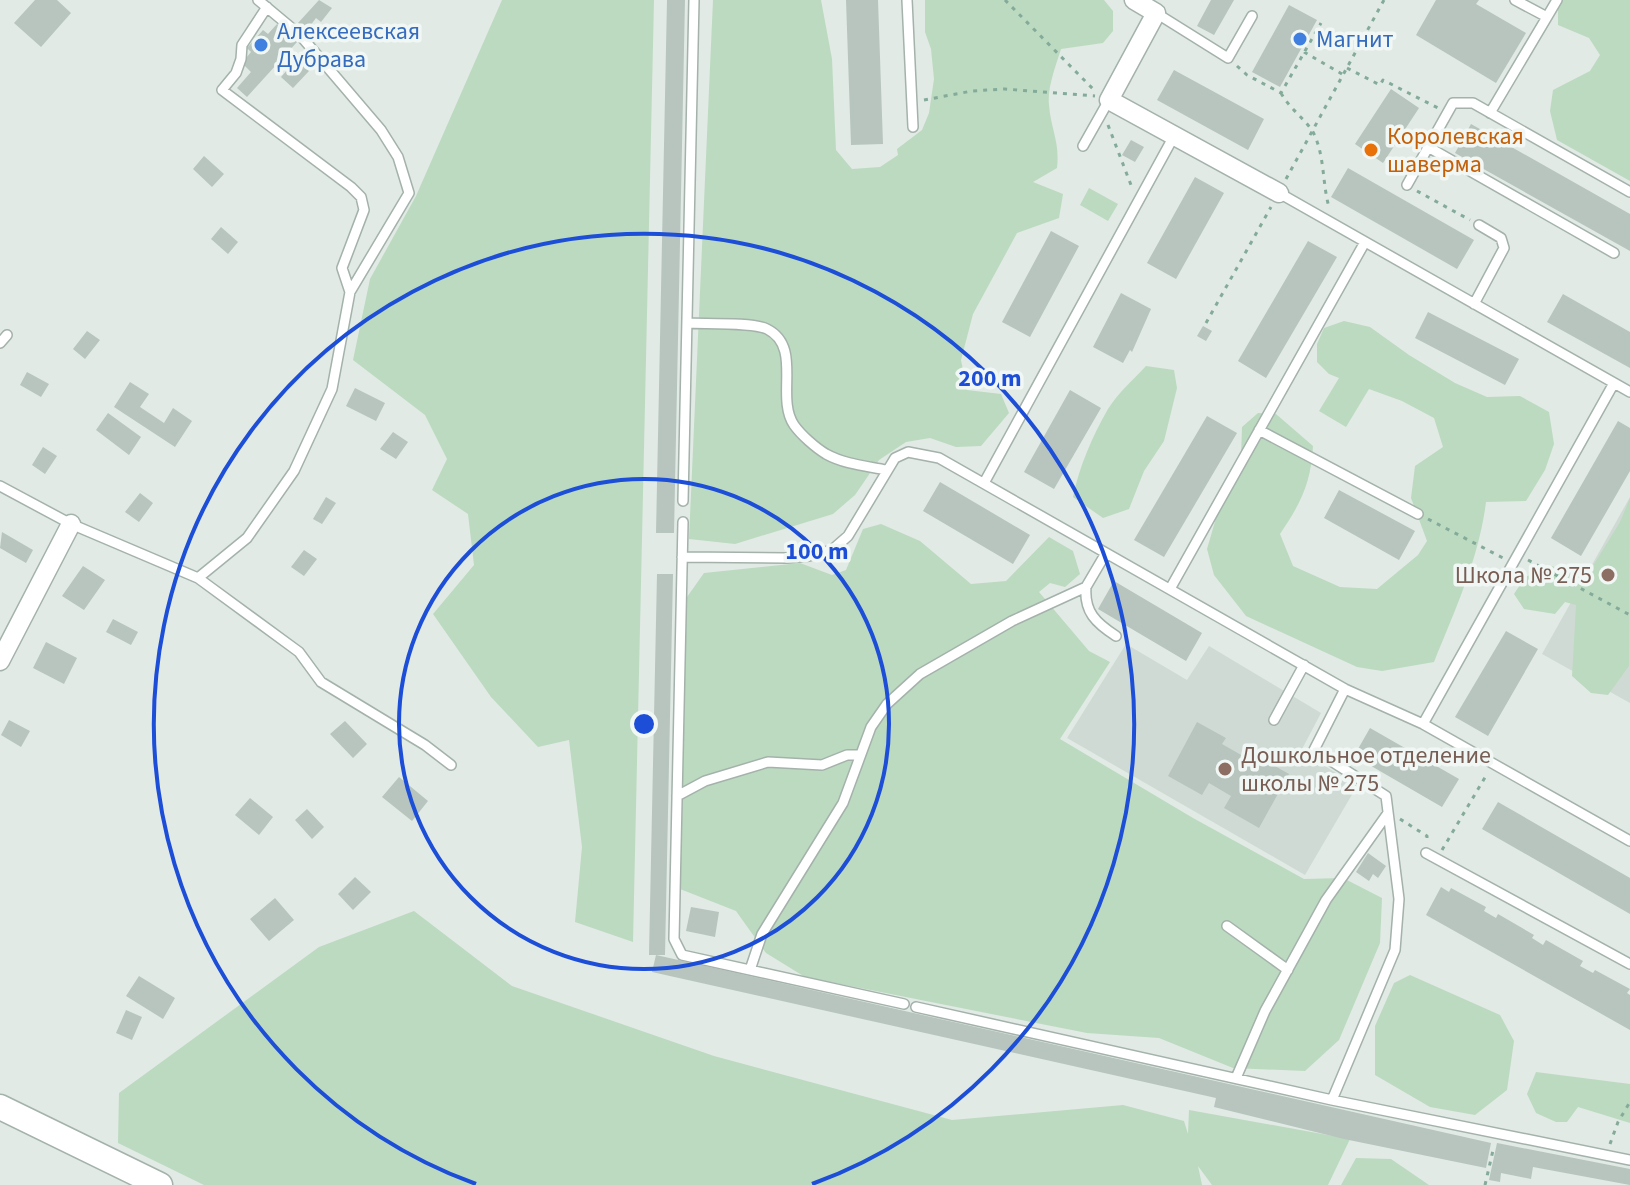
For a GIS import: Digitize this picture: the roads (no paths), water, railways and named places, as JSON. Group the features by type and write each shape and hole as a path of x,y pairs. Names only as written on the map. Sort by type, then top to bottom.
{"street":[{"path":"1134,0 1156,13 1106,105 1174,136 1279,193"},
{"path":"0,661 71,524"},
{"path":"0,1107 160,1185"}],"lane":[{"path":"683,501 694,0"},
{"path":"907,0 913,127"},
{"path":"1515,0 1547,17"},
{"path":"1490,113 1557,0"},
{"path":"198,578 247,538 294,471 332,389 350,292 409,193 398,157 381,130 300,35 261,2 242,45 236,73 222,90 361,197 364,210 342,268 350,292"},
{"path":"1156,13 1228,58 1252,16"},
{"path":"1407,185 1453,103 1473,103 1630,192"},
{"path":"1083,146 1106,105"},
{"path":"984,483 1174,136"},
{"path":"1428,147 1614,253"},
{"path":"1279,193 1630,392"},
{"path":"1474,304 1504,248 1501,238 1479,225"},
{"path":"1170,589 1365,242"},
{"path":"687,323 764,327 775,334 784,348 787,405 793,424 826,454 886,470"},
{"path":"1423,724 1614,383"},
{"path":"1259,430 1418,514"},
{"path":"682,557 787,558 832,550 848,536 895,458 908,452 939,458 1345,689 1423,724 1630,841"},
{"path":"0,486 71,524 198,578 299,652 321,682 425,745 451,765"},
{"path":"683,522 674,939 682,955 904,1004"},
{"path":"1106,553 1086,587 1085,603 1099,625 1116,636"},
{"path":"750,970 762,934 843,803 871,727 887,704 920,674 1012,621 1086,587"},
{"path":"1274,720 1304,665"},
{"path":"1332,1100 1395,950 1399,899 1386,796 1314,750 1345,689"},
{"path":"677,796 705,781 768,762 822,765 847,755 860,755"},
{"path":"1236,1078 1265,1011 1326,900 1388,813"},
{"path":"1426,853 1630,964"},
{"path":"1227,926 1288,970"},
{"path":"916,1007 1332,1100 1630,1160"}],"place":[{"name":"Магнит","path":"1300,39"},
{"name":"Алексеевская Дубрава","path":"261,45"},
{"name":"Королевская шаверма","path":"1371,150"},
{"name":"Школа № 275","path":"1608,575"},
{"name":"Дошкольное отделение школы № 275","path":"1225,769"}]}
